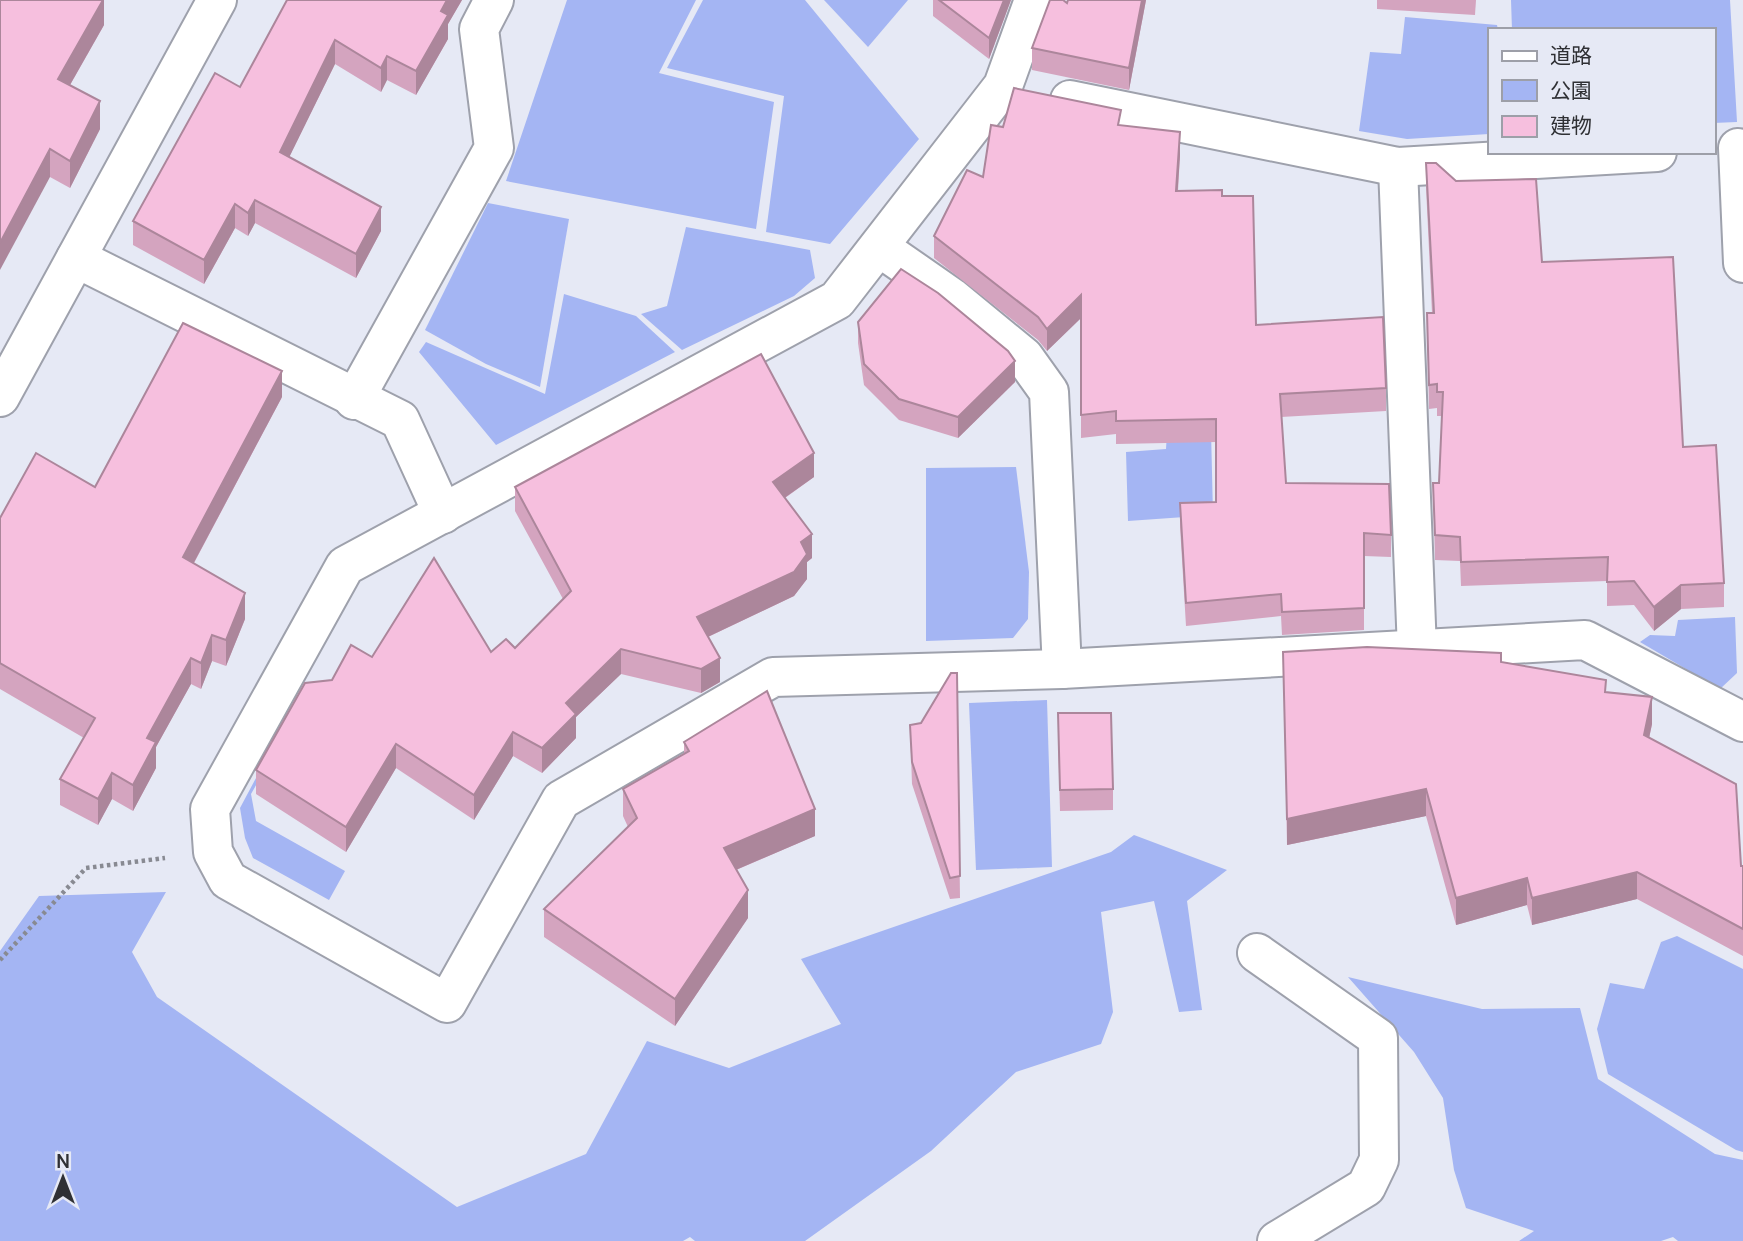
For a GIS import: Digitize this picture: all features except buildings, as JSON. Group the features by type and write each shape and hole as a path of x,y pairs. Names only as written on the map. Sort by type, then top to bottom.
{"street":[{"path":"0,397 217,0"},
{"path":"354,400 494,148 479,29 494,0"},
{"path":"1034,0 1003,86 837,300 345,566 210,809 213,852 228,880 447,1003 561,800 773,677 1062,670 1585,640 1743,722"},
{"path":"1003,86 1398,167 1622,154"},
{"path":"1731,148 1743,263"},
{"path":"1398,167 1417,650"},
{"path":"879,247 951,297 1024,357 1049,392 1062,670"},
{"path":"76,258 354,400 400,420 443,514"},
{"path":"1257,953 1378,1038 1379,1160 1366,1187 1277,1241"}],"path":[{"path":"0,960 86,868 213,852"}],"green space":[{"path":"567,0 696,0 659,73 774,102 756,229 506,181"},
{"path":"703,0 805,0 919,139 830,244 766,232 784,96 667,68"},
{"path":"824,0 908,0 868,47"},
{"path":"1511,0 1730,0 1737,122 1715,123 1715,28 1512,28"},
{"path":"1405,17 1497,25 1498,28 1488,28 1488,134 1407,139 1359,131 1370,52 1401,54"},
{"path":"488,203 569,219 540,387 486,364 425,330"},
{"path":"686,227 810,250 815,278 794,296 682,350 641,314 667,306"},
{"path":"564,294 636,316 675,352 496,445 419,352 426,342 545,394"},
{"path":"1211,430 1213,515 1128,521 1126,452 1166,449 1167,432"},
{"path":"1016,467 1029,572 1028,619 1013,638 926,641 926,468"},
{"path":"1735,617 1737,673 1720,689 1640,642 1650,635 1675,636 1678,620"},
{"path":"1047,700 1052,867 976,870 969,703"},
{"path":"278,737 282,739 251,794 256,821 345,871 329,900 253,858 245,838 240,808"},
{"path":"1134,835 1227,870 1187,901 1202,1010 1179,1012 1154,901 1101,912 1113,1012 1101,1044 1016,1072 931,1151 805,1241 695,1241 690,1237 683,1241 0,1241 0,951 39,896 166,892 132,952 157,997 457,1207 586,1154 647,1041 729,1068 841,1024 801,959 1111,852"},
{"path":"1677,936 1743,969 1743,1152 1608,1074 1597,1029 1610,983 1644,989 1661,942"},
{"path":"1348,977 1482,1009 1580,1008 1598,1079 1715,1154 1743,1160 1743,1241 1678,1241 1673,1237 1661,1241 1519,1241 1534,1231 1466,1208 1454,1170 1443,1098 1414,1052"}]}
